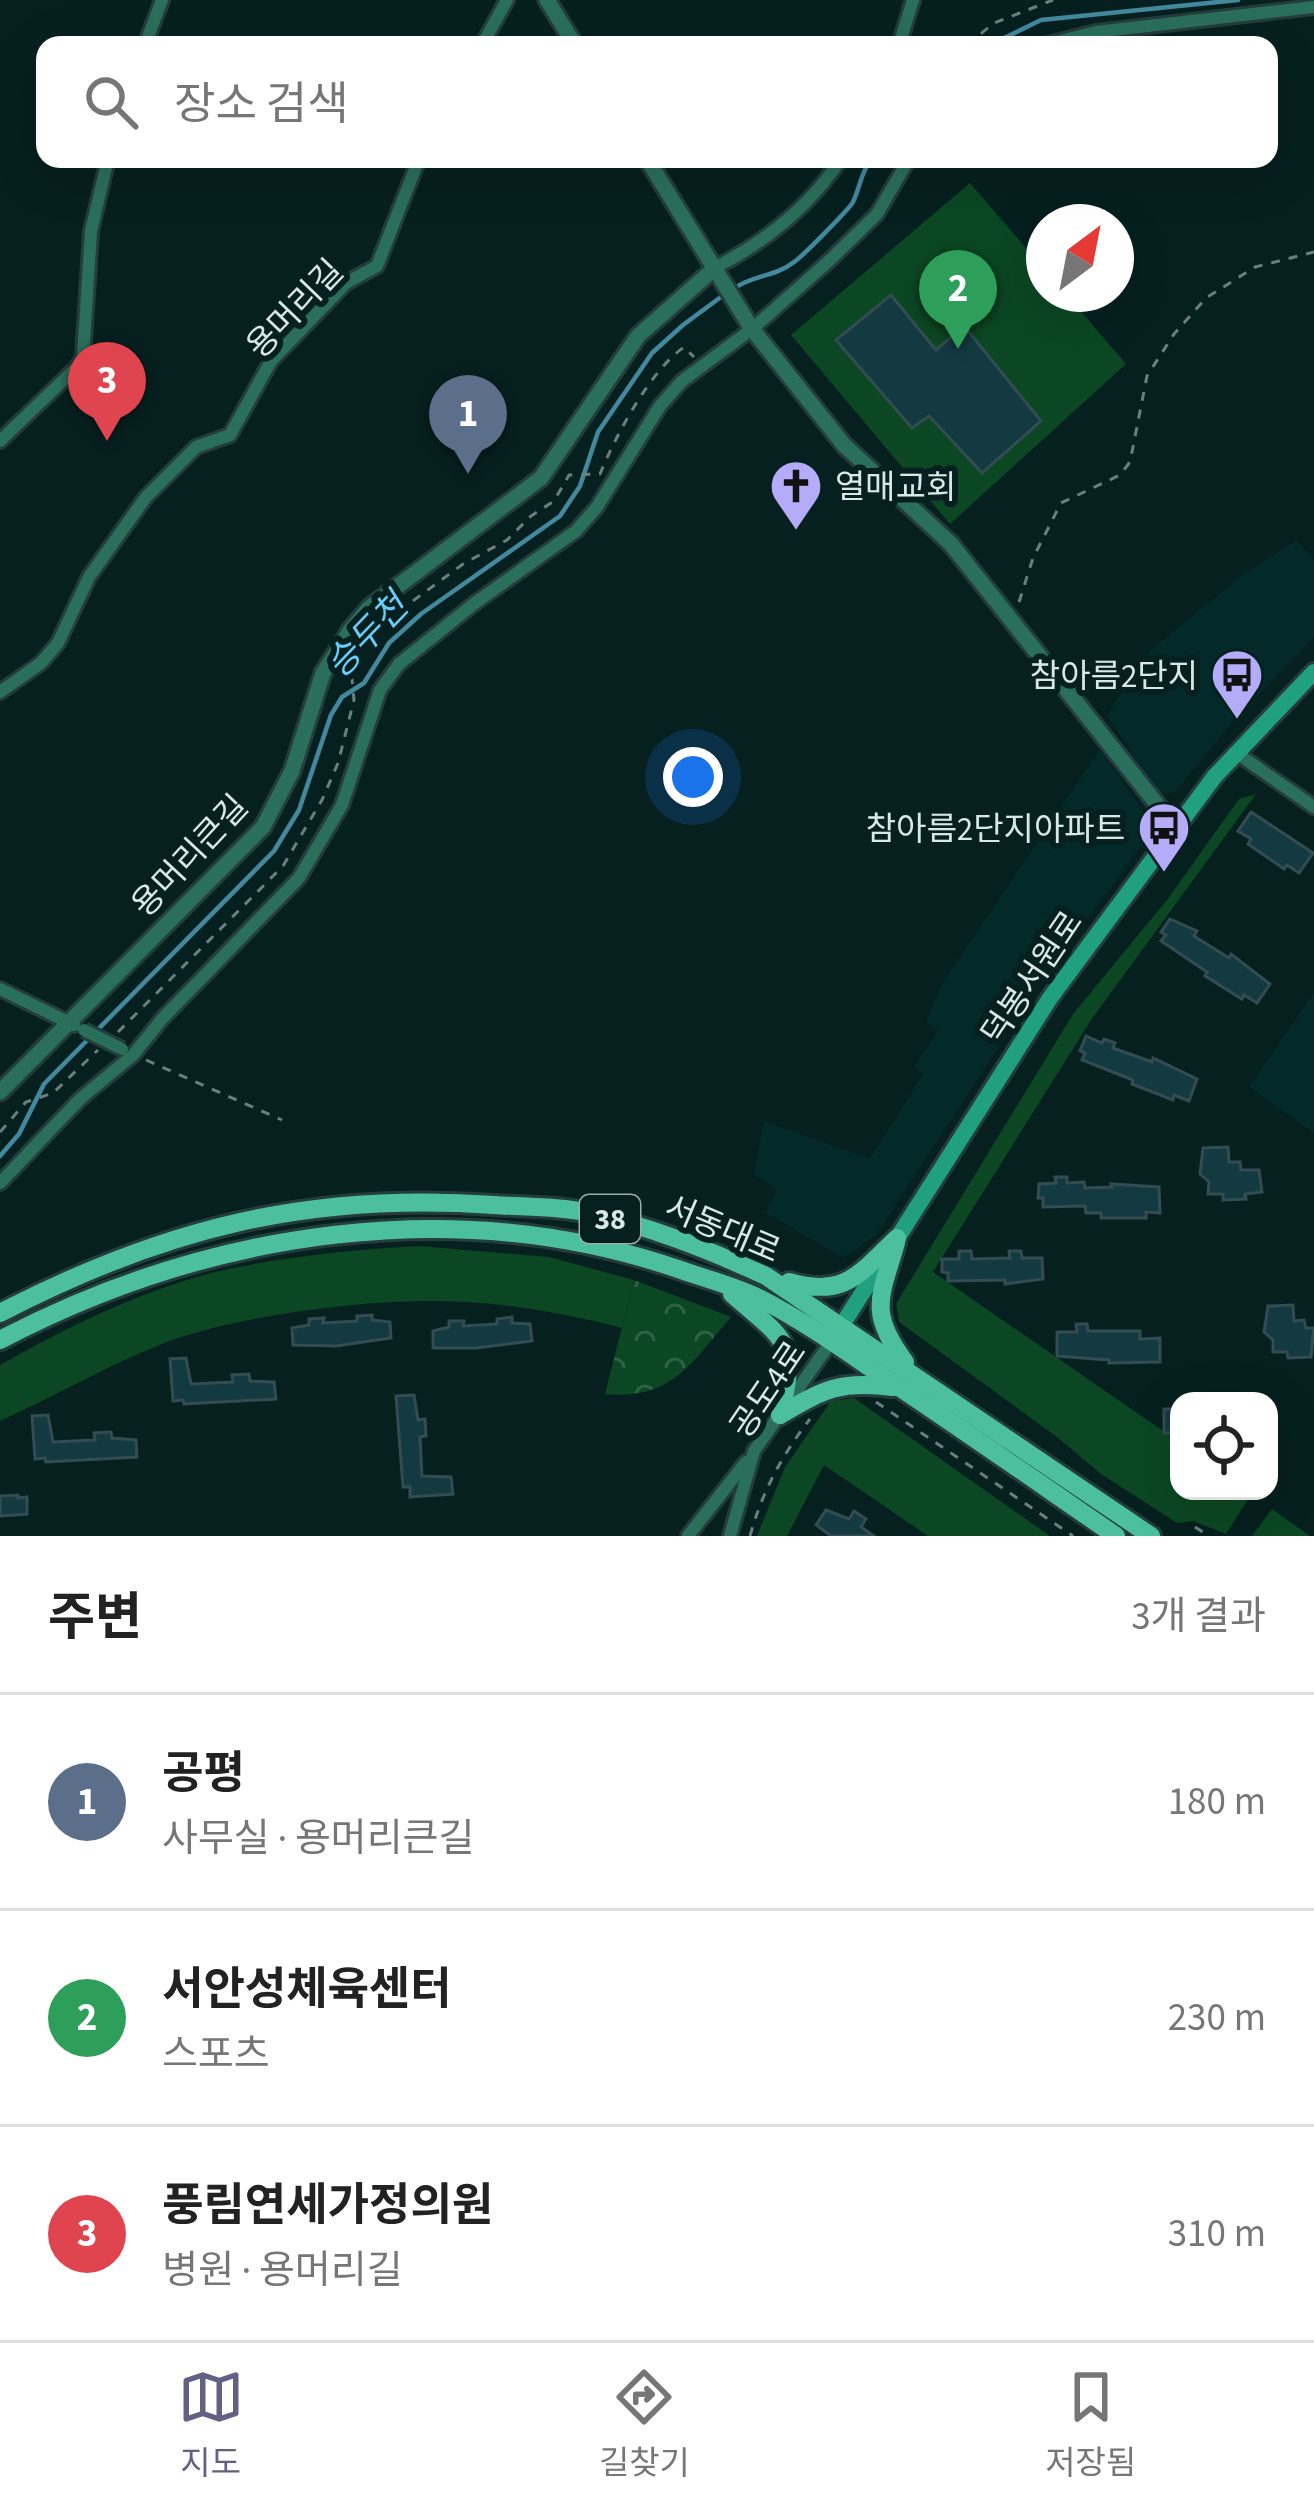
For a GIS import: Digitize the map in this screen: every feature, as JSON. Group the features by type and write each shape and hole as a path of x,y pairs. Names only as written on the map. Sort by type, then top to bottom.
{"main road":[{"name":"덕봉서원로","path":"832,1342 1050,998 1235,752 1314,672"},
{"name":"서동대로","path":"0,1313 114,1259 198,1230 285,1210 381,1202 580,1211 702,1246 766,1276 843,1324 908,1381 1116,1536"},
{"name":"서동대로","path":"0,1340 59,1309 176,1266 259,1246 363,1232 471,1230 566,1238 618,1249 758,1298 908,1381 1151,1536"},
{"path":"766,1276 814,1289 834,1288 851,1281 897,1238"},
{"path":"780,1414 835,1385 908,1381 880,1318 880,1297 897,1238"},
{"path":"720,1283 788,1348 791,1366 780,1414"}],"street":[{"path":"148,36 162,0"},
{"path":"487,36 507,0"},
{"path":"547,0 569,36"},
{"path":"901,36 913,0"},
{"path":"1080,36 1314,7"},
{"path":"0,441 83,357 91,232 106,168"},
{"name":"용머리길","path":"0,692 41,663 58,643 89,577 146,497 196,447 230,435 271,362 346,283 377,266 415,168"},
{"path":"653,168 749,325 844,445 951,544 1175,827"},
{"path":"719,275 819,193 835,168"},
{"path":"0,1183 299,878 342,805 380,690 399,664 576,531 660,406 877,214 905,168"},
{"name":"용머리큰길","path":"0,1092 77,1026 262,827 292,771 323,673 369,608 541,478 638,336 719,275"},
{"path":"1235,752 1314,807"},
{"path":"0,989 127,1052"},
{"name":"공도4로","path":"730,1536 754,1451 832,1342"},
{"path":"688,1536 754,1451"}],"path":[{"path":"979,36 994,23 1053,0"},
{"path":"1009,615 1023,596 1033,558 1061,503 1120,475 1130,462 1147,376 1174,334 1206,298 1255,267 1314,252"},
{"path":"0,1132 26,1102 53,1093 283,866 338,763 354,700 351,669 359,654 406,606 463,564 507,541 554,501 569,475 600,474 656,374 678,350 684,347 690,352"},
{"path":"127,1052 281,1120"},
{"path":"864,1393 1073,1536"},
{"path":"750,1536 786,1450 813,1414"},
{"path":"1195,1527 1209,1536"}],"shaded area":[{"path":"1297,540 1314,560 1314,637 1229,726 1175,792 1157,791 1107,715 1150,651 1244,574"},
{"path":"1100,750 1146,815 1149,835 1034,992 876,1235 843,1258 765,1212 778,1190 754,1175 764,1121 870,1159 924,1073 914,1067 938,1031 926,1021 945,979"},
{"path":"1314,993 1314,1133 1249,1087"}],"green space":[{"path":"970,183 1026,248 1026,312 1081,312 1126,364 950,524 791,335"},
{"path":"1256,794 1091,1020 933,1272 1170,1436 1170,1500 1248,1500 1226,1534 1193,1521 1177,1523 1101,1474 899,1322 896,1304 1073,1014 1167,900 1239,799"},
{"path":"419,1246 549,1257 634,1280 622,1328 539,1310 463,1302 387,1302 302,1311 167,1342 0,1421 0,1365 137,1298 248,1265"},
{"path":"634,1280 731,1317 691,1363 664,1384 648,1391 605,1394"},
{"path":"854,1398 1050,1536 928,1536 824,1465 787,1536 757,1536 785,1467 831,1401"},
{"path":"1272,1509 1310,1536 1252,1536"}],"building":[{"path":"891,295 936,350 964,326 1041,421 982,473 929,416 912,428 836,340"},
{"path":"1251,812 1313,853 1299,873 1287,865 1284,869 1248,844 1251,839 1238,831"},
{"path":"1170,919 1197,931 1194,936 1229,958 1231,954 1270,984 1257,1003 1205,976 1207,972 1161,941"},
{"path":"1086,1036 1115,1043 1113,1048 1152,1062 1153,1058 1197,1079 1189,1101 1174,1095 1173,1100 1082,1060"},
{"path":"1228,1147 1229,1162 1240,1162 1241,1170 1259,1170 1262,1192 1245,1194 1246,1199 1223,1200 1223,1194 1208,1194 1209,1182 1200,1174 1203,1148"},
{"path":"1055,1177 1067,1177 1067,1183 1084,1182 1085,1188 1111,1184 1159,1187 1160,1213 1146,1212 1146,1218 1101,1218 1101,1213 1086,1213 1085,1206 1043,1207 1039,1184 1056,1183"},
{"path":"959,1251 971,1251 972,1259 1010,1258 1009,1251 1021,1251 1022,1258 1042,1258 1043,1279 1005,1284 1005,1280 948,1281 942,1259 959,1259"},
{"path":"1293,1305 1294,1321 1304,1320 1306,1328 1314,1328 1311,1357 1288,1358 1287,1352 1273,1352 1273,1340 1264,1332 1268,1306"},
{"path":"372,1315 372,1320 390,1322 391,1338 336,1346 293,1345 292,1328 309,1325 309,1319 357,1321 357,1316"},
{"path":"512,1317 512,1323 530,1324 532,1341 433,1348 433,1331 449,1327 449,1321 464,1321 463,1326 497,1324 497,1319"},
{"path":"1076,1324 1087,1324 1088,1331 1140,1331 1140,1339 1160,1338 1160,1362 1109,1363 1057,1356 1057,1332 1077,1332"},
{"path":"186,1358 191,1384 233,1382 232,1375 249,1374 250,1381 274,1382 276,1399 173,1401 170,1359"},
{"path":"414,1395 418,1420 425,1419 426,1436 420,1437 422,1476 451,1477 453,1494 410,1497 410,1487 403,1487 396,1396"},
{"path":"1164,1409 1170,1409 1170,1433 1164,1433"},
{"path":"48,1415 53,1442 95,1440 94,1433 111,1432 112,1438 136,1440 137,1457 35,1459 32,1416"},
{"path":"0,1496 27,1497 27,1514 0,1516"},
{"path":"826,1510 849,1519 854,1511 866,1519 861,1527 874,1536 831,1536 816,1525"}],"waterway":[{"name":"승두천","path":"1008,36 1041,20 1238,0"},
{"name":"승두천","path":"735,288 787,267 806,251 853,202 866,168"},
{"name":"승두천","path":"0,1156 19,1134 44,1084 274,851 299,810 331,715 342,697 364,683 389,643 421,614 560,516 580,486 598,432 652,353 725,294"}],"place":[{"name":"서안성체육센터","path":"958,349"},
{"name":"풍림연세가정의원","path":"107,441"},
{"name":"공평","path":"468,474"},
{"name":"열매교회","path":"796,532"},
{"name":"참아름2단지","path":"1237,721"},
{"name":"참아름2단지아파트","path":"1164,874"}]}
